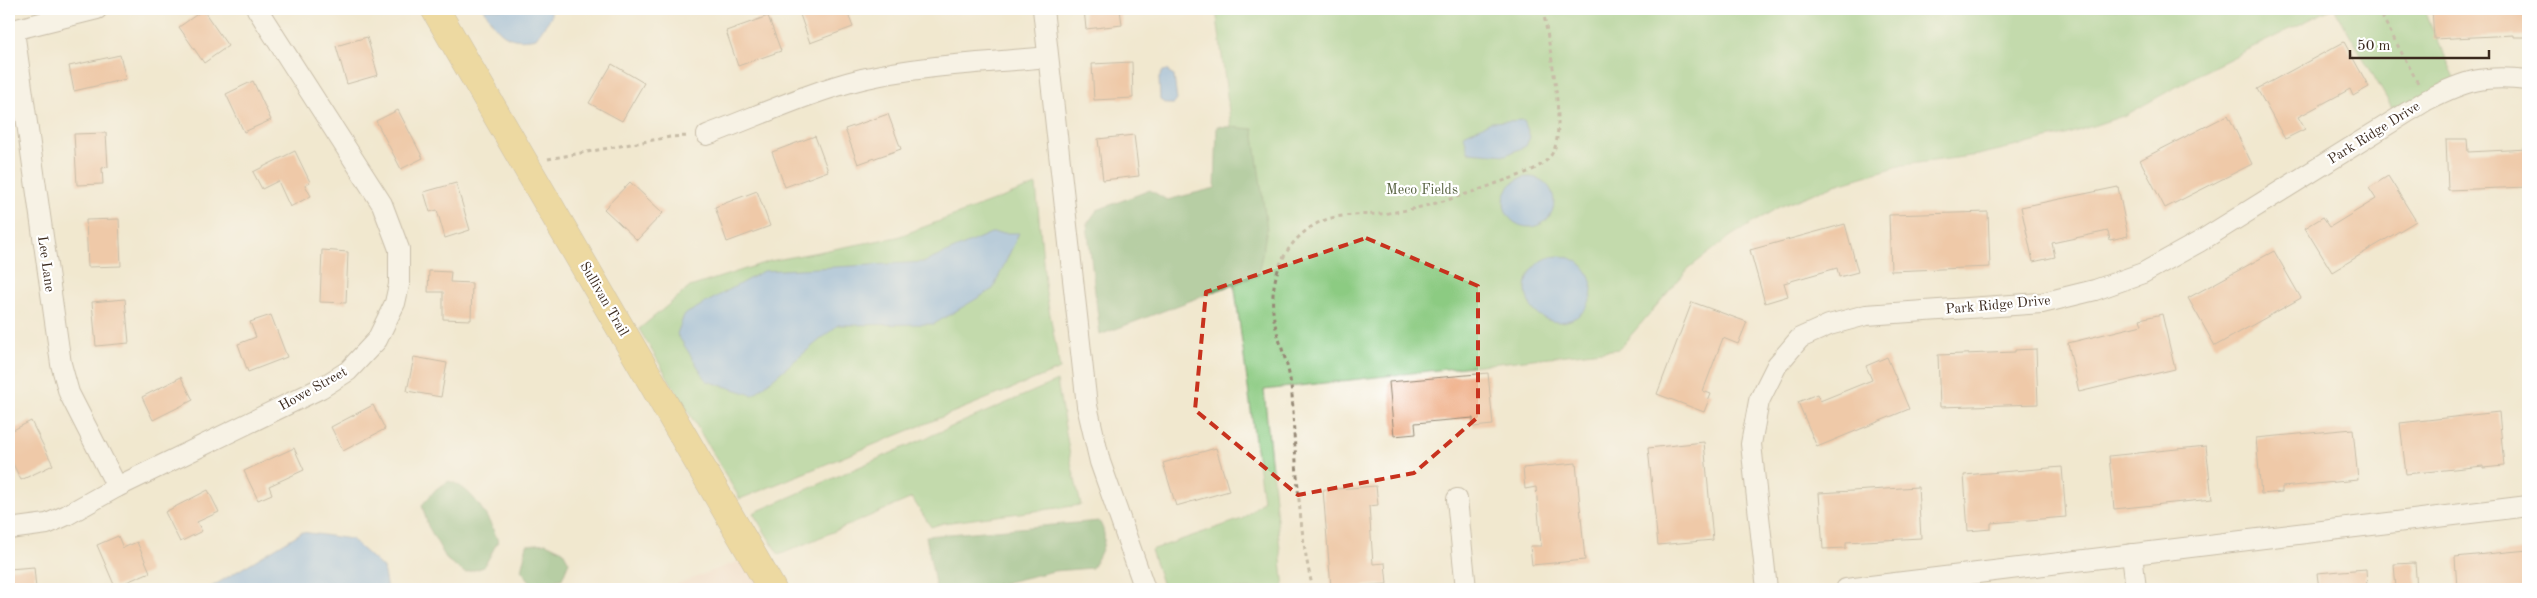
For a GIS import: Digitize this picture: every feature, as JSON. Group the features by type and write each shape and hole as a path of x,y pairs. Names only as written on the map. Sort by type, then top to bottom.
{"main road":[{"name":"Sullivan Trail","path":"435,9 772,589"}],"street":[{"path":"12,31 97,9"},
{"name":"Howe Street","path":"9,529 47,524 117,487 321,388 348,371 377,340 395,303 399,285 399,249 382,204 257,9"},
{"path":"1043,9 1087,406 1100,462 1146,589"},
{"name":"Lee Lane","path":"12,31 61,364 69,393 117,487"},
{"path":"707,135 836,86 863,79 890,74 1048,57"},
{"name":"Park Ridge Drive","path":"1767,589 1751,444 1759,401 1777,365 1800,338 1829,325 1866,315 2042,303 2095,290 2143,274 2199,242 2426,100 2458,84 2498,76 2528,80"},
{"path":"1457,498 1466,589"},
{"path":"1846,589 2528,506"},
{"path":"2132,554 2136,589"}],"path":[{"path":"1313,589 1301,537 1290,378 1276,330 1274,315 1272,296 1278,267 1293,243 1317,224 1331,218 1390,212 1432,204 1506,180 1544,163 1552,155 1556,146 1558,124 1544,9"},
{"path":"2378,9 2426,100"},
{"path":"525,163 670,137 707,135"}],"highlighted area":[{"path":"1366,238 1478,286 1478,417 1414,473 1298,495 1195,410 1206,292"}],"shaded area":[{"path":"747,558 767,589 664,589"}],"green space":[{"name":"Meco Fields","path":"1216,9 2331,9 2201,73 2126,115 2065,135 1978,155 1903,165 1835,185 1779,207 1731,236 1689,268 1619,349 1264,390 1284,589 1164,589 1151,550 1242,519 1263,501 1234,282 1250,277"},
{"path":"2335,9 2423,9 2458,84 2398,118"},
{"path":"1217,126 1253,129 1267,229 1258,275 1100,335 1087,224 1097,210 1150,190 1167,200 1215,188"},
{"path":"1036,185 1046,293 1060,369 740,499 639,329 690,287 770,261 897,237"},
{"path":"1057,381 1072,467 1081,505 943,523 931,527 912,498 779,555 753,513"},
{"path":"449,481 466,490 473,497 485,514 498,541 484,567 465,573 447,560 428,526 422,505 436,489"},
{"path":"1099,521 1104,533 1104,539 1102,551 1092,568 1054,571 978,589 936,589 926,536"},
{"path":"546,543 563,551 569,562 562,579 532,584 521,570 527,545"}],"water":[{"path":"484,9 551,9 551,17 536,38 517,39 504,35"},
{"path":"1168,70 1174,76 1177,100 1174,104 1166,104 1160,100 1159,78 1163,71"},
{"path":"1524,120 1530,137 1526,146 1506,155 1468,152 1464,135 1491,122"},
{"path":"1529,177 1538,179 1549,188 1554,202 1552,211 1543,222 1529,227 1520,225 1509,216 1504,202 1506,193 1515,182"},
{"path":"991,233 1019,233 993,289 934,324 838,325 753,395 707,381 677,334 684,315 763,271 925,262"},
{"path":"1559,256 1572,259 1582,266 1589,276 1592,289 1589,302 1582,312 1572,319 1559,322 1546,319 1536,312 1529,302 1526,289 1529,276 1536,266 1546,259"},
{"path":"302,532 351,539 383,568 387,589 208,589"}],"building":[{"path":"798,9 846,9 853,27 810,43"},
{"path":"1084,9 1120,9 1122,25 1086,29"},
{"path":"2432,9 2528,9 2528,37 2514,37 2514,35 2434,39"},
{"path":"203,10 228,46 204,63 179,27"},
{"path":"768,16 781,51 738,66 726,31"},
{"path":"367,37 378,75 347,84 336,46"},
{"path":"2344,42 2369,87 2353,96 2350,89 2298,117 2305,129 2285,139 2257,89"},
{"path":"120,55 126,79 74,91 69,66"},
{"path":"1132,62 1133,98 1094,100 1092,64"},
{"path":"612,64 644,83 622,121 589,103"},
{"path":"253,81 271,120 244,132 226,94"},
{"path":"398,110 423,158 401,169 376,121"},
{"path":"888,114 901,149 858,164 845,129"},
{"path":"2228,115 2252,164 2165,208 2140,160"},
{"path":"106,133 108,167 102,168 103,184 77,185 74,134"},
{"path":"1134,135 1139,176 1103,180 1098,139"},
{"path":"815,136 828,171 785,187 772,152"},
{"path":"2446,139 2467,139 2468,152 2528,149 2528,187 2448,190"},
{"path":"295,151 310,182 305,185 311,196 290,207 278,181 262,189 253,172"},
{"path":"2388,176 2416,221 2332,272 2305,228 2323,217 2330,227 2376,199 2369,188"},
{"path":"630,182 663,213 637,240 604,209"},
{"path":"456,183 470,230 445,238 437,210 430,212 424,192"},
{"path":"2118,187 2128,236 2110,240 2108,231 2052,243 2055,257 2033,262 2021,207"},
{"path":"757,191 770,226 727,242 715,207"},
{"path":"1988,212 1990,267 1891,271 1889,215"},
{"path":"119,219 121,266 88,267 86,220"},
{"path":"1845,224 1858,272 1839,277 1837,268 1784,283 1788,296 1765,303 1750,250"},
{"path":"322,250 348,252 346,303 320,302"},
{"path":"2274,251 2301,298 2215,346 2188,298"},
{"path":"429,271 451,272 450,282 472,283 471,320 443,319 443,292 428,292"},
{"path":"125,299 129,343 96,346 92,302"},
{"path":"1692,302 1747,322 1738,344 1723,338 1703,391 1711,394 1704,412 1657,394"},
{"path":"2162,314 2175,369 2079,392 2068,343 2142,325 2140,319"},
{"path":"271,315 287,357 248,372 238,344 256,337 250,322"},
{"path":"2036,349 2038,404 1940,407 1938,355 2015,352 2015,350"},
{"path":"414,357 447,363 441,397 407,391"},
{"path":"1887,357 1909,409 1817,447 1798,402 1817,394 1820,401 1872,380 1866,366"},
{"path":"1488,373 1493,425 1473,427 1473,418 1415,423 1416,434 1394,436 1389,382"},
{"path":"181,377 193,400 153,420 142,397"},
{"path":"373,405 385,429 343,451 331,427"},
{"path":"2499,412 2504,466 2483,468 2483,466 2406,474 2400,423"},
{"path":"31,421 53,465 21,480 9,456 9,432"},
{"path":"2353,429 2358,480 2282,487 2282,492 2261,494 2256,438"},
{"path":"1704,442 1713,540 1658,545 1648,448"},
{"path":"2206,446 2212,499 2114,509 2109,456"},
{"path":"294,448 304,470 269,486 272,494 258,500 244,471"},
{"path":"1216,448 1229,491 1176,506 1163,463"},
{"path":"1576,463 1585,560 1532,565 1530,546 1541,546 1536,487 1525,489 1523,468"},
{"path":"2062,467 2066,517 1991,523 1991,529 1968,531 1964,475"},
{"path":"1376,486 1378,505 1369,506 1373,564 1385,563 1387,584 1331,588 1323,490"},
{"path":"1918,487 1921,538 1846,542 1846,548 1823,549 1819,493"},
{"path":"208,490 219,512 197,522 202,531 180,542 165,512"},
{"path":"118,536 123,548 137,542 150,572 115,587 97,545"},
{"path":"2528,550 2528,589 2457,589 2455,557"},
{"path":"2415,563 2417,589 2396,589 2394,564"},
{"path":"34,567 36,589 9,589 9,569"},
{"path":"2366,569 2367,589 2319,589 2317,573"}]}
